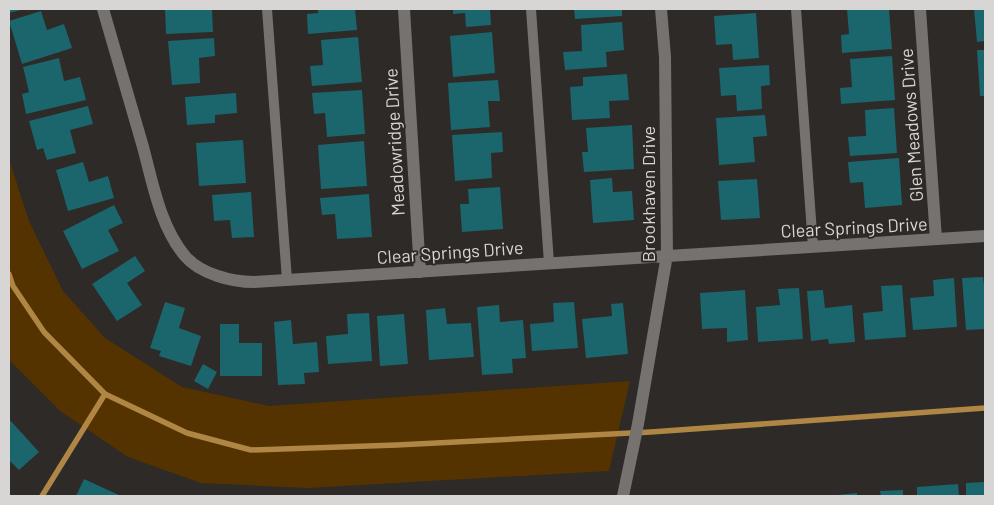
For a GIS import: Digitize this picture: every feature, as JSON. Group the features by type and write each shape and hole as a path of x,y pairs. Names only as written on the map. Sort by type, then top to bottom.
{"street":[{"name":"Clear Springs Drive","path":"103,9 158,201 169,233 186,258 210,274 243,282 287,280 985,236"},
{"name":"Meadowridge Drive","path":"404,9 420,272"},
{"name":"Brookhaven Drive","path":"623,496 631,461 667,256 665,57 661,9"},
{"name":"Glen Meadows Drive","path":"920,9 936,239"}],"lane":[{"path":"267,9 287,280"},
{"path":"531,9 549,263"},
{"path":"796,9 813,246"}],"shaded area":[{"path":"9,159 29,221 63,291 105,338 182,387 269,406 630,381 609,471 307,488 201,483 128,457 60,411 9,360"}],"building":[{"path":"9,9 25,9 9,13"},
{"path":"165,9 212,9 213,32 166,34"},
{"path":"318,9 355,9 357,30 308,34 307,14 318,13"},
{"path":"453,9 490,9 491,25 466,27 465,13 453,14"},
{"path":"574,9 622,9 622,16 575,19"},
{"path":"847,9 889,9 892,49 842,53 841,35 849,34"},
{"path":"974,9 985,9 985,41 977,42"},
{"path":"41,11 47,30 64,24 72,48 22,64 9,21"},
{"path":"756,13 759,58 733,60 732,44 716,45 714,16"},
{"path":"622,22 624,50 606,52 607,67 565,70 563,52 582,51 581,25"},
{"path":"492,32 495,73 453,77 450,36"},
{"path":"358,37 362,82 312,86 310,66 323,65 321,40"},
{"path":"214,38 215,56 199,58 200,83 172,85 168,41"},
{"path":"977,50 985,50 985,96 980,96"},
{"path":"892,56 895,100 841,104 840,88 852,87 850,59"},
{"path":"59,58 64,81 80,77 86,100 26,114 22,94 29,92 23,67"},
{"path":"769,65 770,85 761,86 762,109 737,111 736,95 721,96 719,68"},
{"path":"627,74 629,100 609,101 610,118 572,120 570,87 583,86 583,77"},
{"path":"498,80 500,101 488,101 490,127 451,130 448,83"},
{"path":"362,90 365,134 327,137 325,113 314,114 312,93"},
{"path":"236,93 237,113 215,115 215,123 187,125 185,97"},
{"path":"88,106 93,124 70,130 76,153 47,160 43,148 37,150 29,121"},
{"path":"894,108 897,153 850,156 848,137 866,136 865,110"},
{"path":"765,115 767,136 753,137 755,162 719,165 716,118"},
{"path":"632,125 634,169 584,172 582,152 588,152 586,128"},
{"path":"502,132 503,152 491,153 492,178 455,181 452,135"},
{"path":"243,140 246,183 199,186 196,143"},
{"path":"364,141 367,186 321,189 318,145"},
{"path":"899,158 902,205 865,208 863,182 850,183 848,162"},
{"path":"83,162 89,182 108,176 114,198 68,211 56,170"},
{"path":"612,178 613,192 632,191 634,220 593,223 590,180"},
{"path":"757,179 760,218 721,220 718,181"},
{"path":"500,187 503,229 462,232 460,204 469,204 468,189"},
{"path":"251,192 254,237 232,238 230,220 214,221 212,195"},
{"path":"369,194 372,237 337,239 335,214 322,215 320,198"},
{"path":"114,205 123,223 108,230 119,251 82,269 63,231"},
{"path":"135,256 145,271 127,283 142,305 117,321 92,284"},
{"path":"983,277 985,329 966,330 962,278"},
{"path":"954,278 957,327 913,330 910,298 934,296 933,280"},
{"path":"902,285 906,337 865,340 863,313 883,311 881,286"},
{"path":"799,288 803,339 758,342 756,307 780,305 778,289"},
{"path":"745,290 748,340 727,342 727,328 702,329 700,293"},
{"path":"823,290 825,308 852,305 855,342 829,344 828,339 811,341 807,291"},
{"path":"165,302 185,308 179,328 201,336 191,366 159,356 161,351 150,348"},
{"path":"574,302 578,348 532,351 530,324 554,322 553,303"},
{"path":"623,303 628,354 586,358 582,319 612,316 611,304"},
{"path":"499,305 500,322 523,320 526,358 512,359 513,373 482,375 477,307"},
{"path":"445,308 447,324 471,323 474,357 429,360 426,310"},
{"path":"369,313 372,361 328,364 326,336 348,334 347,314"},
{"path":"404,314 408,364 380,366 377,316"},
{"path":"291,320 293,344 317,342 319,372 304,373 305,384 278,385 274,322"},
{"path":"220,324 239,324 239,343 262,343 262,376 220,376"},
{"path":"203,364 217,372 208,389 194,381"},
{"path":"9,419 39,452 19,470 9,460"},
{"path":"84,479 121,496 76,496"},
{"path":"985,482 985,496 966,496 966,483"},
{"path":"958,484 959,496 917,496 917,487"},
{"path":"903,490 903,496 881,496 880,491"},
{"path":"857,493 857,496 837,496 837,495"}],"waterway":[{"path":"9,274 13,286 44,332 105,394 187,433 251,450 397,445 651,432 985,408"},
{"path":"42,496 105,394"}]}
